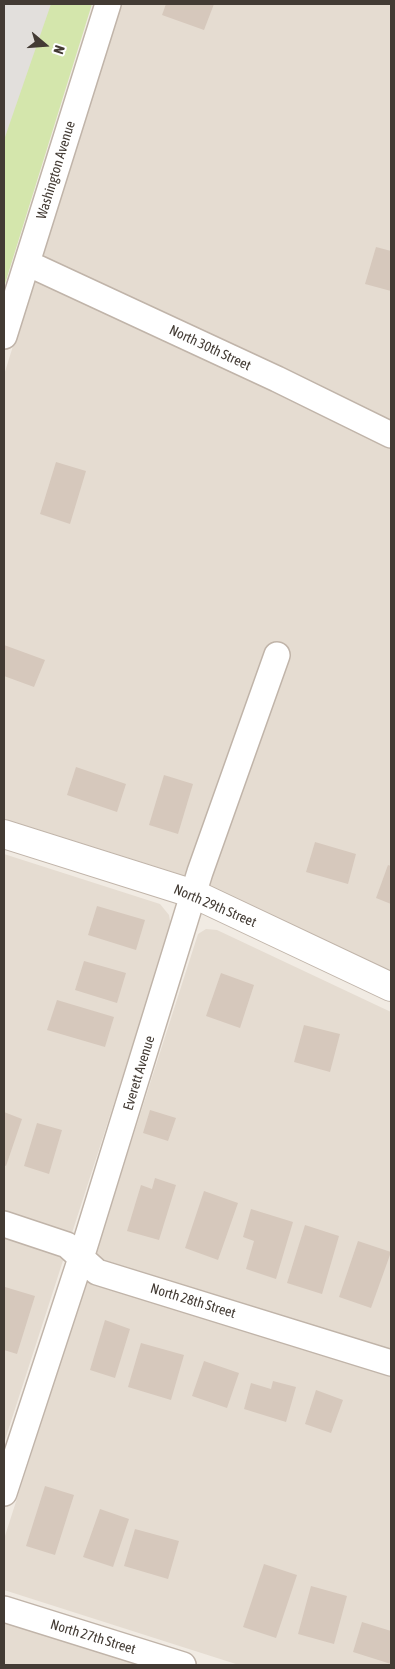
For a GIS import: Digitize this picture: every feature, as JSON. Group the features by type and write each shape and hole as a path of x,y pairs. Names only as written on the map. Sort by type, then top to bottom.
{"street":[{"name":"Washington Avenue","path":"4,336 108,4"},
{"name":"North 30th Street","path":"27,263 268,375 391,435"},
{"name":"Everett Avenue","path":"4,1493 81,1258 200,872 278,655"},
{"name":"North 29th Street","path":"4,834 194,894 391,987"},
{"name":"North 28th Street","path":"4,1224 67,1245 97,1272 391,1363"},
{"name":"North 27th Street","path":"4,1609 183,1665"}],"shaded area":[{"path":"4,4 51,4 4,140"},
{"path":"119,4 391,4 391,972 212,887 173,872 4,819 4,375"},
{"path":"4,854 160,904 169,915 171,927 4,1443"},
{"path":"206,929 217,930 391,1012 391,1665 239,1665 4,1590 4,1539 198,934"},
{"path":"4,1619 145,1665 4,1665"}],"green space":[{"path":"4,4 92,4 4,287"}],"building":[{"path":"166,4 214,4 204,30 162,15"},
{"path":"376,247 391,251 391,291 365,284"},
{"path":"56,462 86,471 70,524 40,514"},
{"path":"4,645 45,660 34,687 4,676"},
{"path":"76,767 126,784 117,812 67,795"},
{"path":"164,775 193,784 178,834 149,825"},
{"path":"315,842 356,854 348,884 306,872"},
{"path":"388,865 391,866 391,904 376,898"},
{"path":"97,906 145,920 136,950 88,935"},
{"path":"84,961 126,973 117,1003 75,990"},
{"path":"221,973 254,985 240,1028 206,1016"},
{"path":"57,1000 114,1017 105,1047 47,1030"},
{"path":"304,1025 340,1034 330,1072 294,1062"},
{"path":"150,1110 176,1118 168,1141 143,1133"},
{"path":"4,1112 22,1119 6,1166 4,1165"},
{"path":"37,1123 62,1130 49,1174 24,1166"},
{"path":"155,1178 176,1185 159,1240 127,1231 141,1185 152,1189"},
{"path":"204,1191 238,1203 218,1260 185,1248"},
{"path":"251,1209 293,1222 276,1279 246,1269 254,1241 243,1237"},
{"path":"305,1225 339,1236 322,1294 287,1283"},
{"path":"358,1241 391,1252 371,1308 339,1297"},
{"path":"5,1287 35,1296 17,1354 4,1350"},
{"path":"105,1320 130,1329 115,1378 90,1370"},
{"path":"141,1343 184,1355 171,1400 128,1387"},
{"path":"204,1361 239,1373 227,1408 192,1396"},
{"path":"273,1381 296,1387 286,1422 244,1409 251,1383 271,1389"},
{"path":"316,1390 343,1400 331,1433 305,1424"},
{"path":"45,1486 74,1495 55,1555 26,1546"},
{"path":"100,1509 129,1519 113,1567 83,1557"},
{"path":"135,1529 179,1541 168,1579 124,1566"},
{"path":"264,1564 297,1575 276,1638 243,1627"},
{"path":"311,1586 347,1596 334,1644 298,1634"},
{"path":"362,1622 391,1631 391,1664 353,1652"}]}
